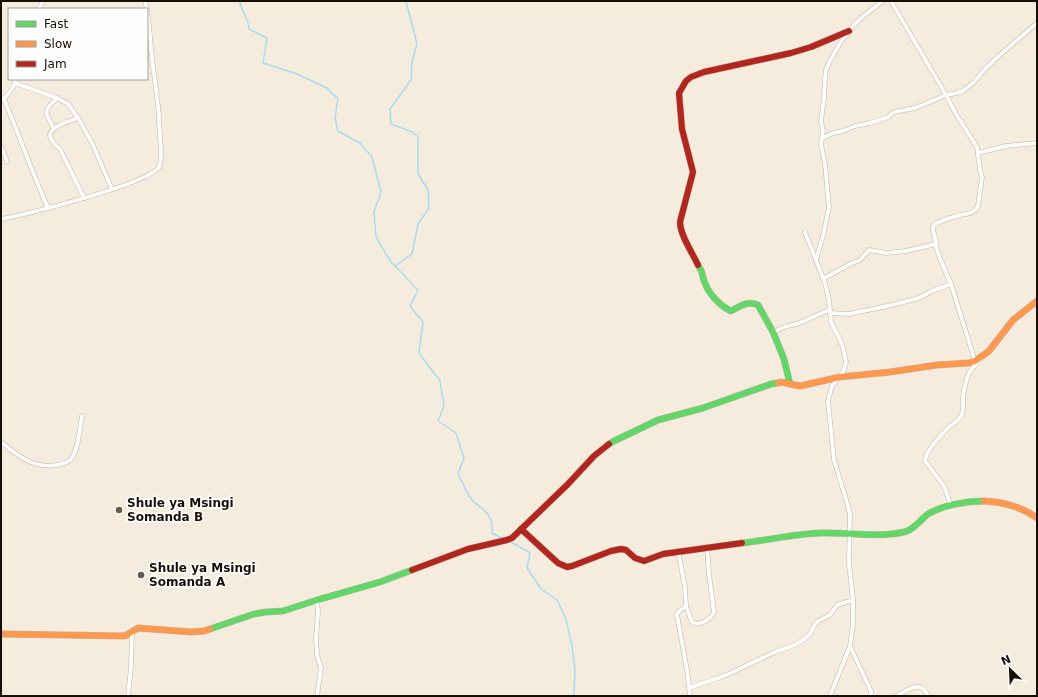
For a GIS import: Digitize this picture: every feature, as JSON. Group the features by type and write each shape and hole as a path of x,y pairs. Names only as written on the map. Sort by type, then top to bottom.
{"street":[{"path":"816,260 829,207 821,145 823,131 821,121 826,70 840,43 849,31 861,18 883,1"},
{"path":"891,1 956,114 977,147 982,177 978,206 974,212 936,223 933,228 936,244 951,284 975,361"},
{"path":"1,219 84,198 133,182 154,172 159,166 161,159 161,147 158,106 148,18"},
{"path":"821,139 833,133 888,117 894,112 916,108 946,95 957,93 968,88 993,61 1037,23"},
{"path":"790,384 784,360 773,332 758,306 755,304 746,303 731,311 725,308 708,290 704,282 703,275 682,233 680,222 693,172 682,129 679,93 686,81 691,77 704,72 791,53 811,47 849,31"},
{"path":"48,208 15,125 2,100 9,93 15,81 68,104 92,143 112,189"},
{"path":"54,128 46,113 46,110 56,98"},
{"path":"78,118 54,128 50,132 50,136 51,140 60,149 84,198"},
{"path":"978,153 1006,146 1037,144"},
{"path":"1,146 7,162"},
{"path":"805,232 823,279 829,300 831,322 840,339 845,355 845,366 840,377 832,386 828,401 834,460 850,515 849,563 854,624 850,646 830,696"},
{"path":"823,279 852,262 860,260 869,250 886,253 906,251 936,244"},
{"path":"773,332 830,311 849,314 892,305 919,298 932,291 951,284"},
{"path":"951,506 944,486 924,458 936,441 962,415 963,396 968,375 1014,320 1037,300"},
{"path":"1,634 125,636 136,628 196,632 204,631 254,614 283,611 380,582 468,549 512,538 601,450 614,440 658,420 703,408 771,384 781,382 794,386 800,386 840,377 884,373 948,364 969,363 982,357"},
{"path":"1,442 27,461 42,466 68,462 76,450 82,416"},
{"path":"521,529 558,563 567,567 611,551 621,549 626,550 635,558 644,561 662,554 678,551 810,534 889,534 905,532 913,528 930,514 951,506 983,500 1014,507 1037,518"},
{"path":"678,551 685,587 686,606 692,622 697,624 710,619 714,614 707,547"},
{"path":"317,600 318,612 316,639 321,668 317,696"},
{"path":"689,688 724,676 775,652 797,644 807,638 818,621 830,615 837,605 853,600"},
{"path":"686,606 678,612 677,615 690,696"},
{"path":"128,696 131,667 132,630"},
{"path":"850,646 871,691 871,696"},
{"path":"897,696 917,686 924,689 928,696"}],"waterway":[{"path":"239,1 249,29 267,38 263,63 297,74 327,88 338,99 335,118 338,131 360,143 372,157 381,192 374,212 376,237 395,266"},
{"path":"406,1 417,44 412,62 411,80 390,109 391,124 412,132 418,137 418,174 428,190 429,208 418,224 412,254 395,266 418,290 410,306 423,322 419,353 440,381 444,406 438,421 456,433 464,458 458,474 470,497 489,515 492,525 492,533 504,539"},
{"path":"509,541 530,553 527,568 541,589 557,600 566,619 575,669 574,696"}],"traffic: fast":[{"path":"698,265 709,291 719,303 727,309 731,311 747,303 758,305 773,332 784,359 790,384"},
{"path":"609,444 658,420 703,408 771,384 778,383"},
{"path":"742,543 811,534 894,534 908,531 928,514 941,508 963,503 984,501"},
{"path":"210,629 254,614 283,611 380,582 412,570"}],"traffic: slow":[{"path":"778,383 781,382 800,386 840,377 937,365 969,363 975,361 989,351 1013,320 1037,301"},
{"path":"984,501 1012,506 1037,518"},
{"path":"1,634 125,636 138,628 192,632 210,629"}],"traffic: jam":[{"path":"698,265 684,238 680,222 693,172 682,129 679,93 686,81 691,77 704,72 791,53 811,47 849,31"},
{"path":"412,570 468,549 512,538 568,484 594,456 609,444"},
{"path":"521,529 558,563 567,567 611,551 621,549 626,550 635,558 644,561 663,554 742,543"}],"place":[{"name":"Shule ya Msingi Somanda B","path":"119,510"},
{"name":"Shule ya Msingi Somanda A","path":"141,575"}]}
